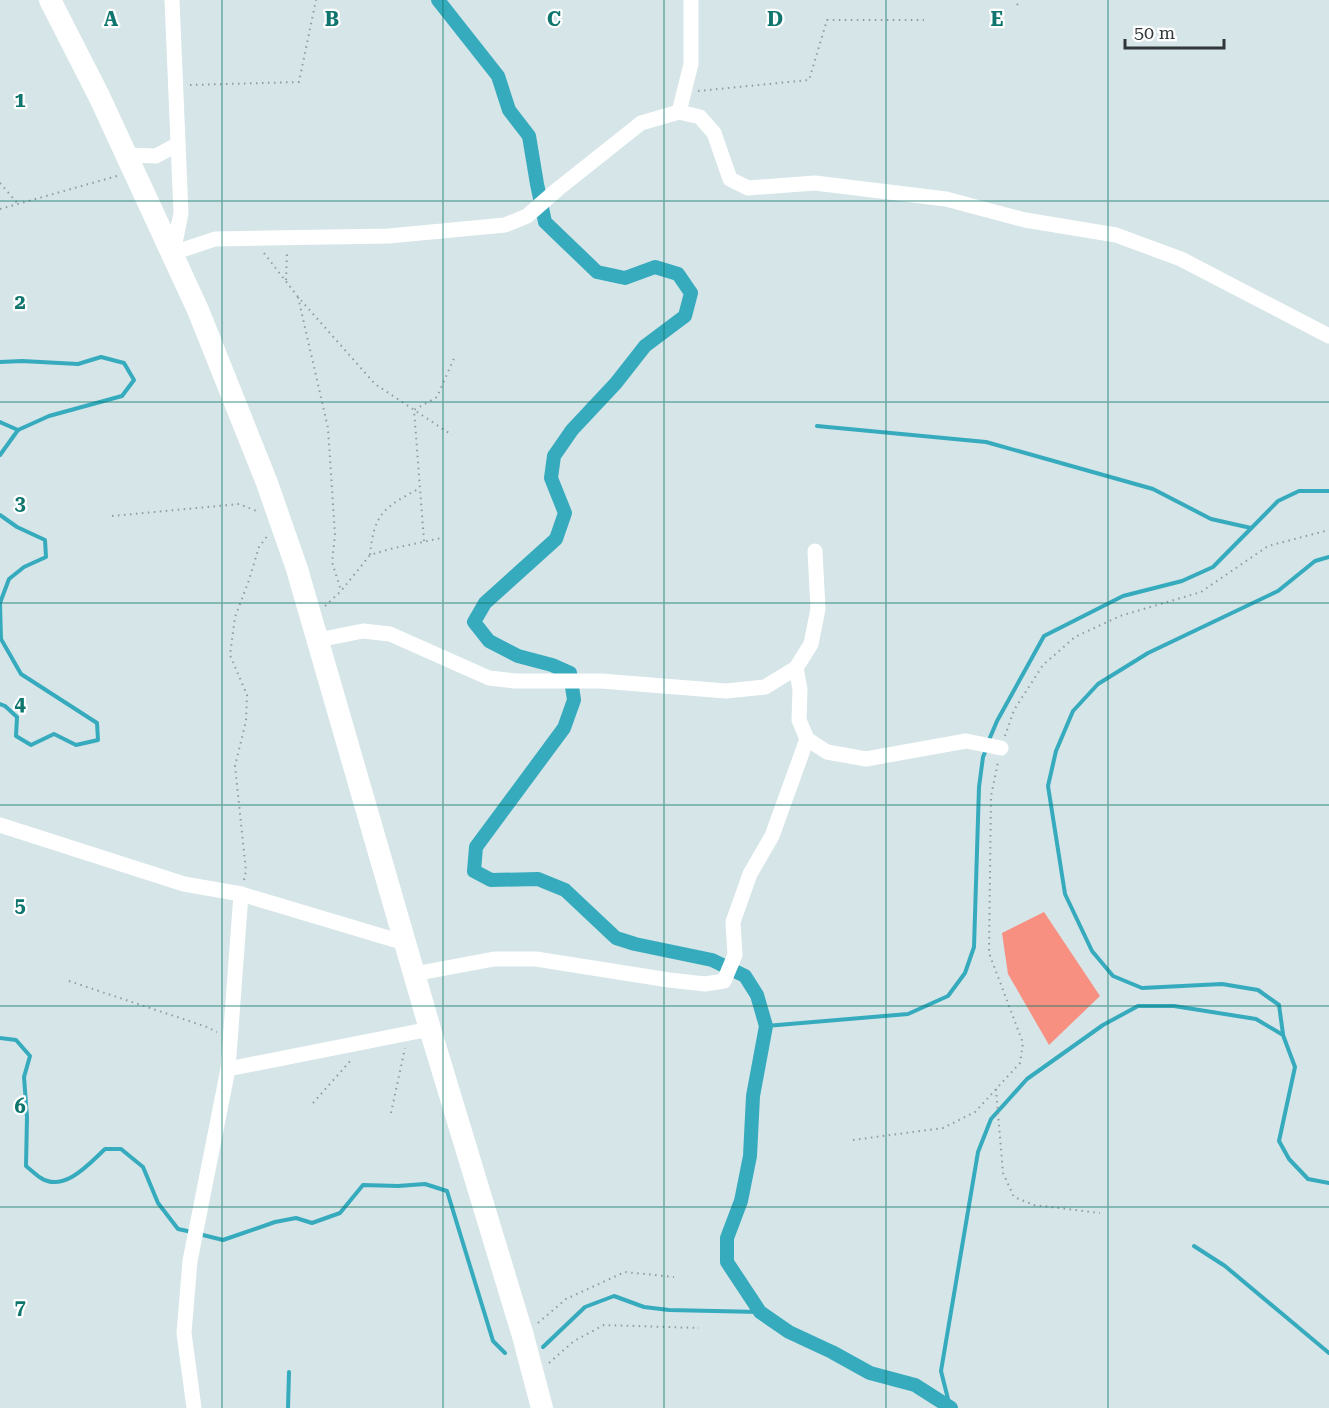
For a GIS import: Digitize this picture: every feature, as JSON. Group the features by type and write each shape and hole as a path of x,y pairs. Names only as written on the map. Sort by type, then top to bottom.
{"highway":[{"path":"50,0 99,96 173,253 267,483 297,569 414,974 419,1031 523,1336 542,1408"}],"street":[{"path":"172,0 180,213 173,253 215,239 389,236 505,225 527,216 641,123 679,112 700,117 714,134 730,179 748,188 815,183 946,199 1025,220 1116,235 1181,259 1329,336"},
{"path":"679,112 691,64 691,0"},
{"path":"131,163 156,156 178,144"},
{"path":"318,640 363,632 390,634 489,678 515,681 601,681 726,691 765,687 796,668 811,644 818,609 815,550"},
{"path":"796,668 800,689 799,720 807,739 827,752 866,759 966,741 1001,748"},
{"path":"414,974 494,959 537,959 669,980 705,984 724,981 735,955 733,922 750,874 772,836 807,739"},
{"path":"0,825 184,884 241,894 405,943"},
{"path":"194,1408 184,1333 190,1262 228,1069 241,894"},
{"path":"228,1069 419,1031"}],"path":[{"path":"176,85 299,82 316,0"},
{"path":"1017,5 1020,0"},
{"path":"684,93 809,80 827,20 924,20"},
{"path":"0,209 131,163"},
{"path":"0,183 18,204"},
{"path":"285,281 287,253 301,238"},
{"path":"253,239 298,297 375,384 452,435"},
{"path":"298,297 327,428 334,535 332,562 341,591"},
{"path":"414,410 437,398 455,356"},
{"path":"414,410 424,542"},
{"path":"311,617 341,591 370,555 371,536 377,519 393,503 420,488"},
{"path":"112,516 239,504 279,519 259,547 235,617 230,655 247,695 246,720 235,766 246,871 241,894"},
{"path":"853,1140 944,1128 975,1112 1020,1063 1023,1043 989,953 991,796 1001,748 1014,710 1043,665 1075,637 1120,616 1201,592 1268,546 1329,530"},
{"path":"370,555 441,537"},
{"path":"69,981 207,1027 230,1040"},
{"path":"391,1113 419,1031"},
{"path":"313,1103 368,1041"},
{"path":"996,1089 1003,1173 1014,1197 1034,1205 1100,1213"},
{"path":"523,1336 566,1299 626,1272 674,1277"},
{"path":"534,1377 574,1341 604,1325 699,1328"}],"shaded area":[{"path":"1044,912 1100,996 1049,1045 1008,974 1002,933"}],"waterway":[{"path":"438,0 498,76 509,110 529,136 545,222 597,272 625,278 655,267 678,274 691,293 685,316 645,346 616,383 572,430 554,456 551,478 565,513 556,539 485,603 474,622 489,641 518,656 552,665 570,673 574,700 564,728 476,847 474,871 491,880 538,879 565,890 616,938 712,960 745,976 757,995 766,1026 753,1096 750,1156 741,1201 727,1238 727,1262 760,1312 789,1332 870,1373 915,1385 951,1408"},
{"path":"0,362 78,364 101,357 124,363 134,380 122,396 49,416 18,430 0,455"},
{"path":"0,422 18,430"},
{"path":"817,426 986,442 1153,489 1211,519 1251,528"},
{"path":"989,740 997,721 1044,636 1123,596 1182,581 1213,567 1278,501 1299,491 1329,491"},
{"path":"0,515 17,527 45,540 46,557 24,567 9,579 0,603 1,639 21,674 97,723 98,740 76,745 54,734 31,745 16,736 17,717 0,704"},
{"path":"1283,1034 1279,1005 1258,990 1222,984 1142,988 1113,976 1092,951 1065,894 1048,786 1056,751 1073,711 1098,684 1148,653 1278,591 1315,561 1329,557"},
{"path":"766,1026 908,1014 948,996 965,973 974,947 979,787 986,750"},
{"path":"950,1407 941,1371 978,1152 991,1119 1027,1079 1103,1025 1138,1006 1174,1006 1256,1019 1283,1035 1295,1067 1279,1141 1289,1159 1308,1179 1329,1183"},
{"path":"0,1038 16,1040 30,1056 24,1077 27,1117 26,1166 41,1178 50,1182 59,1182 76,1174 105,1149 121,1149 143,1167 158,1203 178,1229 192,1232"},
{"path":"199,1234 223,1240 275,1222 296,1218 312,1223 340,1213 363,1185 425,1184 447,1191 493,1341 505,1353"},
{"path":"1194,1246 1225,1266 1329,1353"},
{"path":"543,1347 585,1307 614,1296 644,1307 669,1310 760,1312"},
{"path":"288,1408 289,1372"}]}
